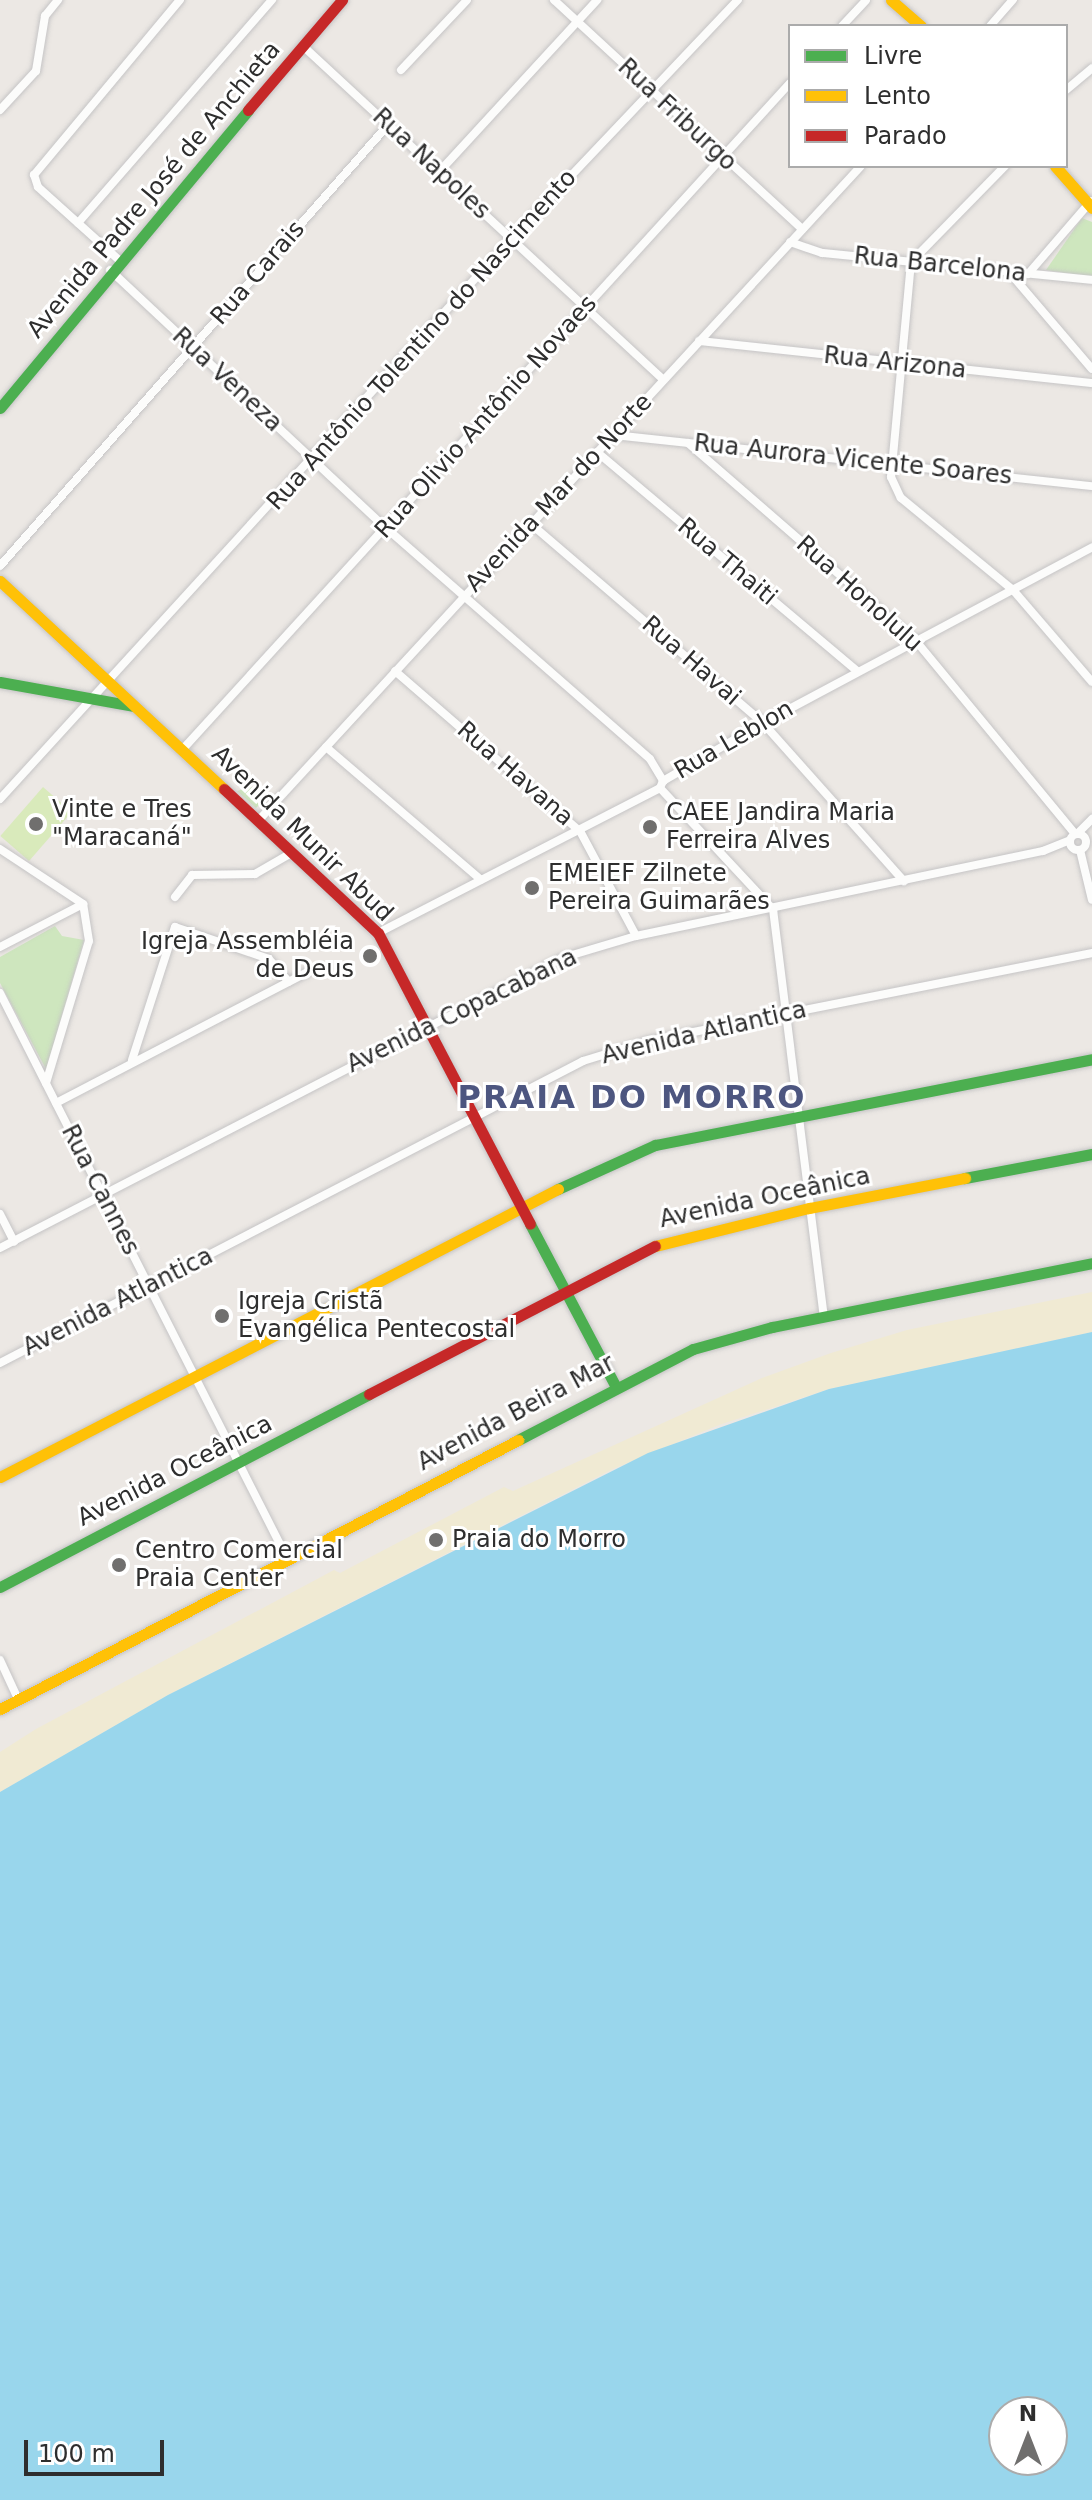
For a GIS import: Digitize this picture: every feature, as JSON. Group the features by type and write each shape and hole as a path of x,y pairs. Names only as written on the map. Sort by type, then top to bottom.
{"street":[{"path":"0,110 36,71 45,16 58,0"},
{"path":"119,260 38,187 36,168 180,0"},
{"path":"78,223 272,0"},
{"name":"Avenida Padre José de Anchieta","path":"0,408 110,270 342,0"},
{"path":"401,70 467,0"},
{"name":"Rua Friburgo","path":"554,0 802,229"},
{"path":"439,172 597,0"},
{"name":"Rua Antônio Tolentino do Nascimento","path":"0,799 512,238 738,0"},
{"path":"844,24 866,0"},
{"path":"891,0 919,24"},
{"path":"992,24 1013,0"},
{"name":"Rua Napoles","path":"304,47 664,380"},
{"path":"1068,88 1092,68"},
{"name":"Rua Olivio Antônio Novaes","path":"182,750 788,85"},
{"name":"Rua Carais","path":"0,566 388,125"},
{"name":"Avenida Mar do Norte","path":"258,821 859,168"},
{"path":"1003,168 911,262 893,487 901,498 1013,590 1092,682"},
{"path":"1028,274 1091,204 1057,168"},
{"name":"Rua Barcelona","path":"790,242 809,251 1092,280"},
{"name":"Rua Veneza","path":"110,270 385,527 650,759 662,784 773,909"},
{"path":"1010,273 1092,369"},
{"name":"Rua Arizona","path":"699,341 1092,383"},
{"name":"Rua Aurora Vicente Soares","path":"613,435 1092,486"},
{"name":"Rua Honolulu","path":"688,443 916,641 1082,840"},
{"name":"Rua Thaiti","path":"597,452 858,672"},
{"name":"Rua Havai","path":"531,524 763,723 904,881"},
{"name":"Rua Leblon","path":"378,933 580,831 763,723 1092,547"},
{"name":"Avenida Munir Abud","path":"0,581 378,933 615,1385"},
{"name":"Rua Havana","path":"395,671 580,831 636,936"},
{"path":"0,682 135,707"},
{"path":"326,747 481,880"},
{"path":"1089,822 1082,840 1092,900"},
{"name":"Avenida Copacabana","path":"0,1248 428,1024 562,958 636,936 904,881 1082,840"},
{"path":"0,849 83,904 89,941 46,1083"},
{"path":"175,897 192,875 255,874 293,852"},
{"path":"0,947 83,904"},
{"path":"773,909 802,1118 809,1208 824,1317"},
{"path":"132,1060 175,927 269,959 289,982"},
{"name":"Avenida Atlantica","path":"0,1363 476,1116 614,1050 787,1012 1092,953"},
{"path":"56,1103 132,1060 308,972"},
{"name":"Rua Cannes","path":"0,993 287,1558"},
{"path":"0,1477 621,1156 655,1145 1092,1059"},
{"name":"Avenida Oceânica","path":"0,1587 239,1464 566,1289 667,1241 809,1208 1092,1154"},
{"path":"0,1214 14,1242"},
{"name":"Avenida Beira Mar","path":"0,1709 615,1385 718,1341 1092,1263"},
{"path":"0,1660 18,1699"}],"green space":[{"path":"1082,218 1092,222 1092,277 1046,270"},
{"name":"Vinte e Tres \"Maracaná\"","path":"43,787 72,812 29,861 0,836"},
{"path":"250,787 271,793 256,808 237,791"},
{"path":"55,926 62,936 84,940 46,1069 0,983 0,957"}],"sand":[{"name":"Praia do Morro","path":"1092,1292 1092,1332 829,1389 719,1425 613,1469 168,1695 0,1792 0,1752 36,1729 334,1570 340,1573 504,1487 513,1491 762,1378 831,1353 907,1330"}],"water":[{"path":"1092,1332 1092,2500 0,2500 0,1792 168,1695 648,1453 829,1389"}],"traffic: fast":[{"path":"0,408 248,110"},
{"path":"0,682 133,706"},
{"path":"558,1189 655,1145 1092,1059"},
{"path":"965,1178 1092,1154"},
{"path":"530,1224 615,1385"},
{"path":"518,1440 693,1349 772,1327 1092,1263"},
{"path":"0,1587 369,1394"}],"traffic: slow":[{"path":"891,0 919,24"},
{"path":"1057,168 1092,208"},
{"path":"0,581 224,789"},
{"path":"655,1246 809,1208 965,1178"},
{"path":"0,1477 558,1189"},
{"path":"0,1709 518,1440"}],"traffic: jam":[{"path":"248,110 342,0"},
{"path":"224,789 378,933 530,1224"},
{"path":"369,1394 655,1246"}],"place":[{"name":"Vinte e Tres \"Maracaná\"","path":"36,824"},
{"name":"CAEE Jandira Maria Ferreira Alves","path":"650,827"},
{"name":"EMEIEF Zilnete Pereira Guimarães","path":"532,888"},
{"name":"Igreja Assembléia de Deus","path":"370,956"},
{"name":"Igreja Cristã Evangélica Pentecostal","path":"222,1316"},
{"name":"Praia do Morro","path":"436,1540"},
{"name":"Centro Comercial Praia Center","path":"119,1565"}],"district":[{"name":"PRAIA DO MORRO","path":"632,1097"}]}
